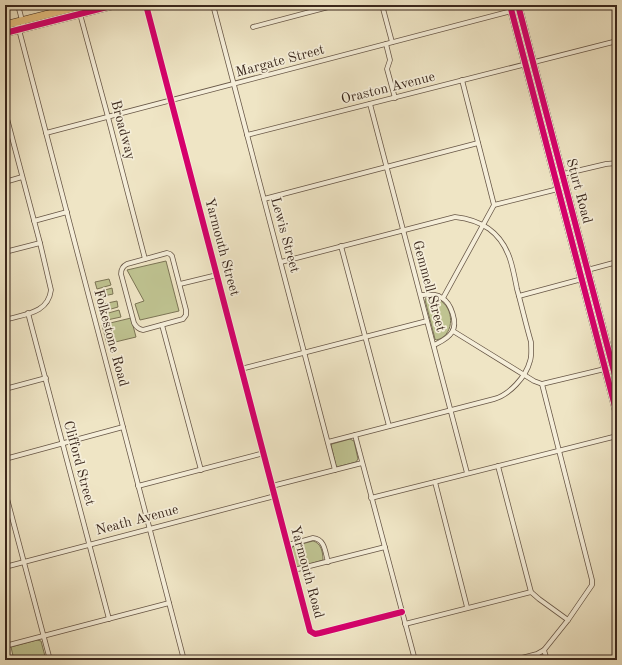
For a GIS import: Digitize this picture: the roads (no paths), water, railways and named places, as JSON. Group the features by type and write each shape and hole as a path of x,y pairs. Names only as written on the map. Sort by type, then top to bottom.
{"main road":[{"path":"5,25 80,8 115,5"},
{"name":"Sturt Road","path":"519,7 587,270 615,369 617,383"},
{"path":"5,34 80,8"},
{"name":"Sturt Road","path":"511,8 617,414"}],"street":[{"name":"Folkestone Road","path":"18,5 20,21 46,133 184,660"},
{"name":"Yarmouth Street","path":"146,5 275,496"},
{"name":"Lewis Street","path":"213,5 335,470"},
{"path":"253,27 336,5"},
{"path":"382,5 392,42"},
{"name":"Margate Street","path":"46,133 386,44 519,7"},
{"name":"Broadway","path":"80,8 145,259"},
{"name":"Oraston Avenue","path":"247,135 617,42"},
{"path":"386,44 390,60 387,69 395,98"},
{"path":"443,298 494,204 462,80"},
{"name":"Gemmell Street","path":"370,104 467,473"},
{"path":"5,111 51,286 51,296 44,307 38,311 5,320"},
{"path":"264,199 478,143"},
{"path":"555,176 606,164 617,163"},
{"path":"5,182 22,177"},
{"path":"494,204 566,187"},
{"path":"34,220 67,212"},
{"path":"281,262 455,217 465,218 484,224 494,232 503,244 510,258 531,342 530,362 524,374 512,390 500,397 328,442"},
{"path":"5,252 40,243"},
{"path":"341,246 389,426"},
{"path":"167,253 172,256 180,284 186,315 183,319 142,330 138,329 136,326 121,270 127,264 145,259 167,253"},
{"path":"580,272 617,262"},
{"path":"180,284 217,275"},
{"path":"519,296 582,279"},
{"path":"420,295 434,294 443,298 450,307 454,321 453,331 444,340 434,345"},
{"name":"Clifford Street","path":"28,313 109,618"},
{"path":"241,368 427,321"},
{"path":"162,324 201,470"},
{"path":"453,331 534,381 542,384 615,369"},
{"path":"5,389 46,378"},
{"path":"514,660 537,654 544,650 568,620 592,585 592,580 542,384"},
{"path":"5,459 123,427"},
{"path":"355,435 415,660"},
{"path":"371,498 617,436"},
{"path":"138,486 264,453"},
{"path":"272,486 362,463"},
{"path":"498,466 531,592 568,620"},
{"path":"434,482 467,607"},
{"path":"5,491 50,660"},
{"name":"Neath Avenue","path":"5,567 275,496"},
{"name":"Yarmouth Road","path":"275,496 310,631 313,633 320,633 402,612"},
{"path":"288,545 318,538 323,544 328,562"},
{"path":"294,570 384,547"},
{"path":"405,624 467,607 531,592"},
{"path":"5,646 169,603"},
{"path":"544,650 547,660"}]}
